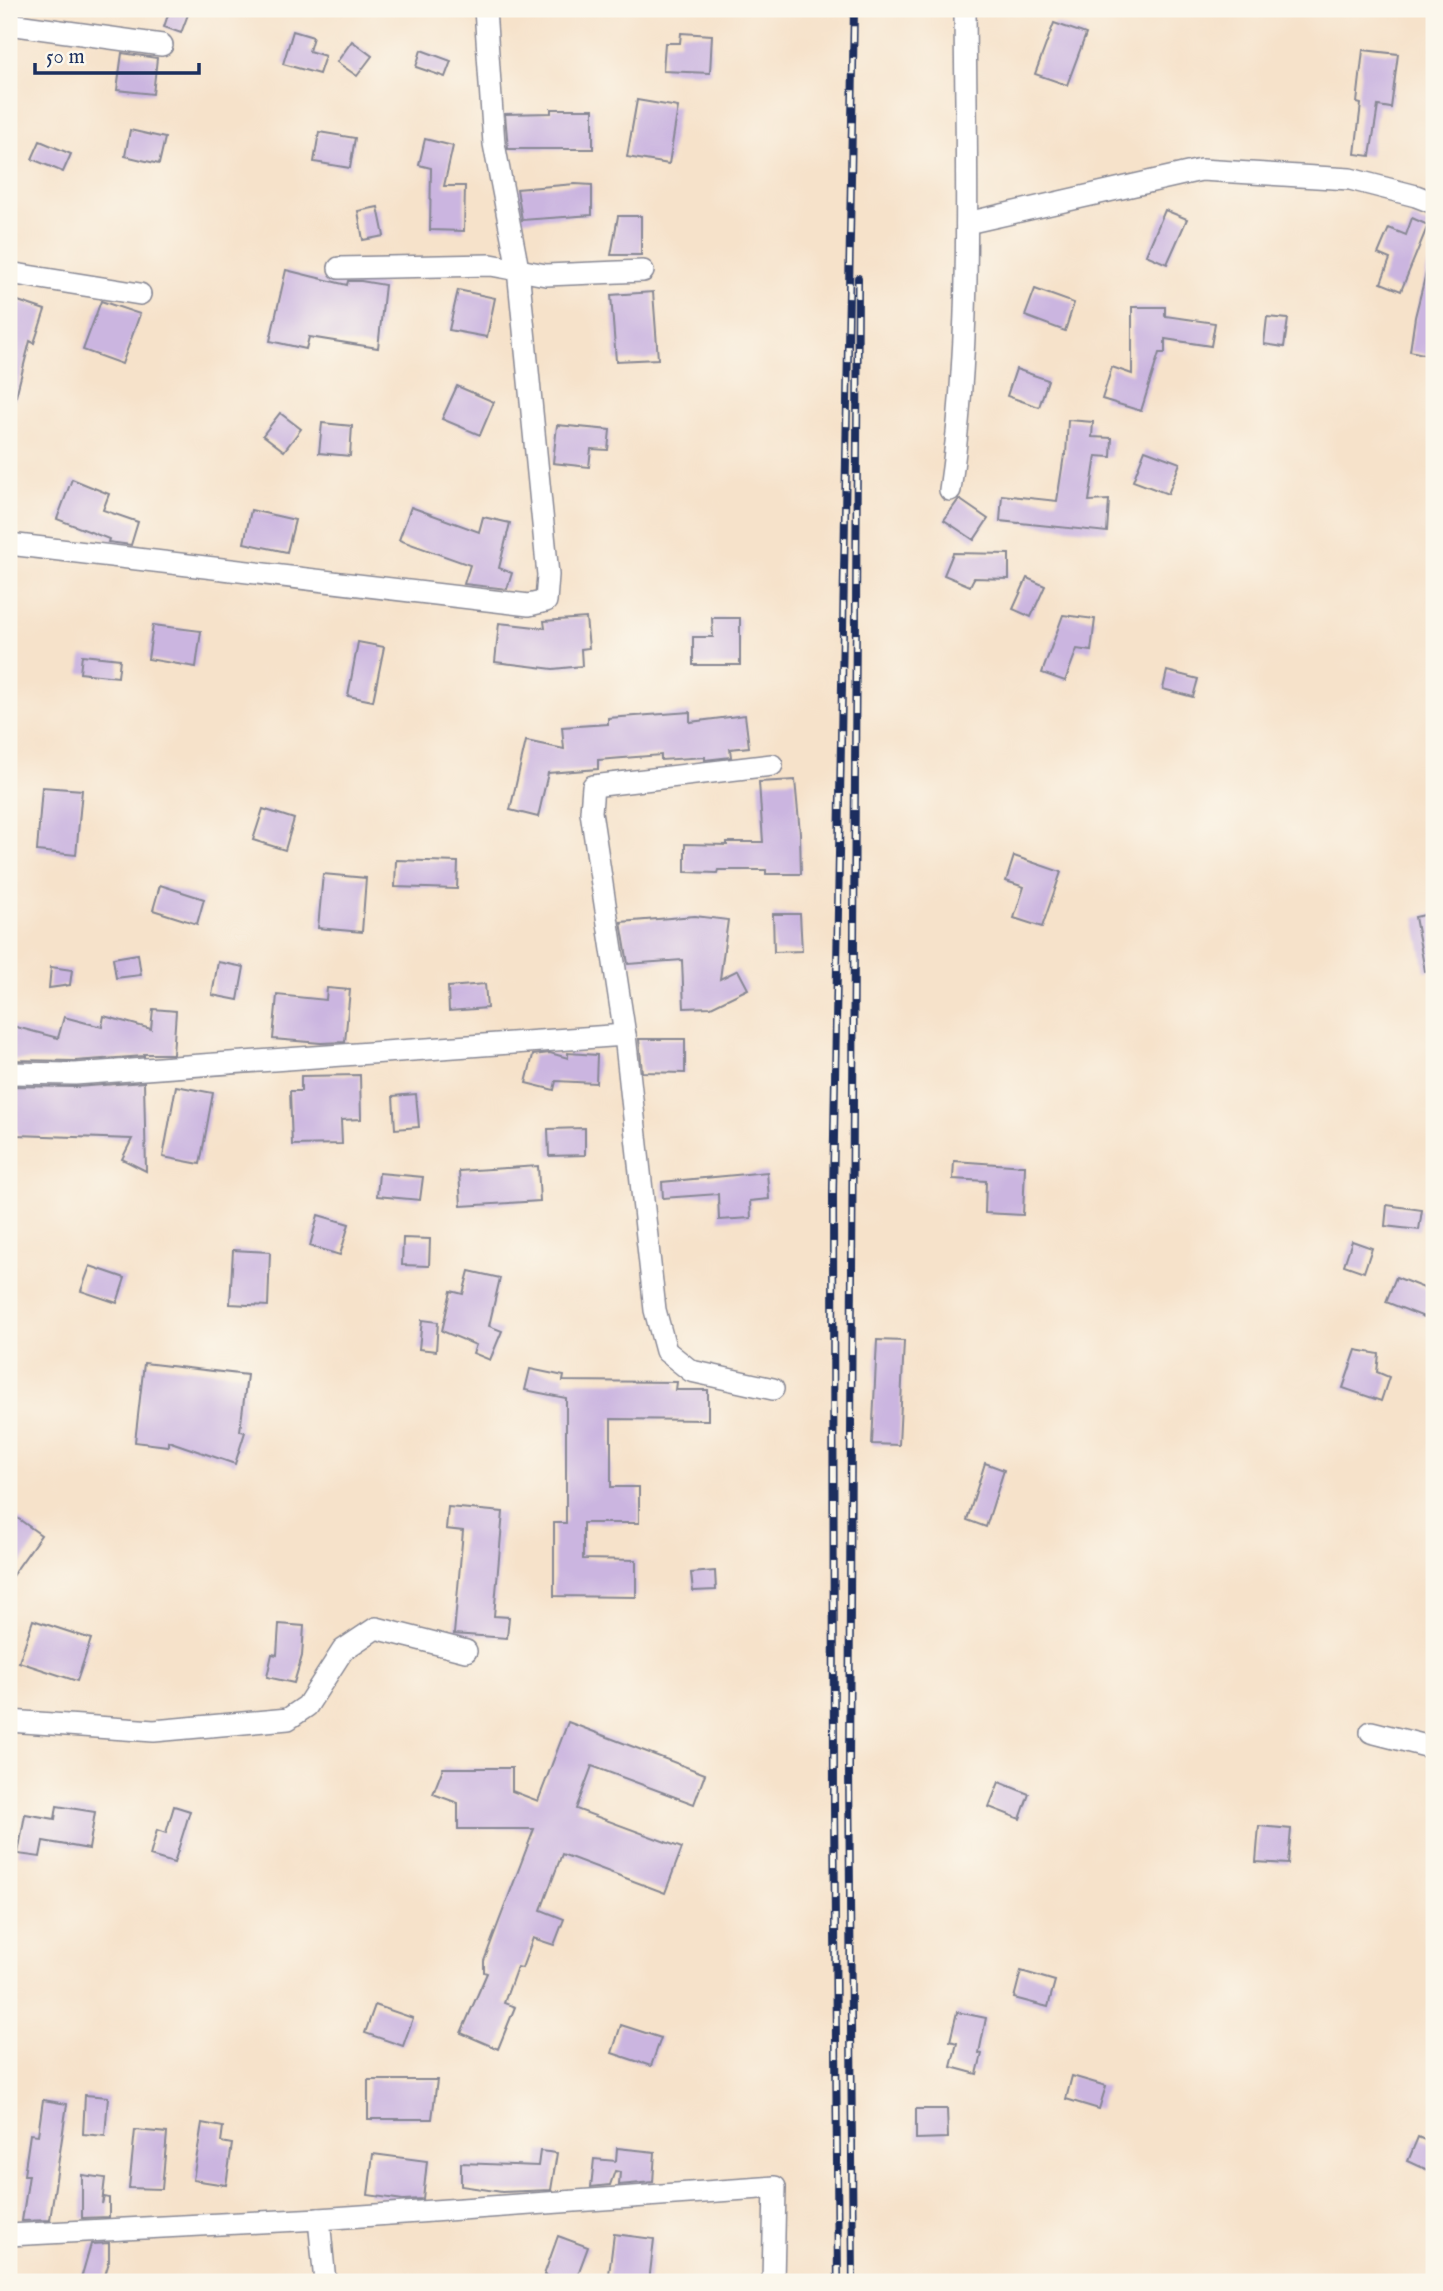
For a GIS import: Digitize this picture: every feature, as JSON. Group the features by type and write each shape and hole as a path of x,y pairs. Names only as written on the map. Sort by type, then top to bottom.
{"street":[{"path":"9,544 529,605 547,601 548,575 518,270 494,144 485,9"},
{"path":"950,490 958,432 967,223 965,9"},
{"path":"9,24 162,45"},
{"path":"967,223 1201,170 1350,178 1416,195 1434,203"},
{"path":"339,268 491,265 547,275 643,271"},
{"path":"9,273 140,294"},
{"path":"772,765 593,786 591,812 625,1035 655,1310 666,1351 691,1371 773,1388"},
{"path":"9,1073 75,1074 625,1035"},
{"path":"9,1721 154,1731 288,1719 307,1706 343,1650 376,1628 467,1651"},
{"path":"1371,1732 1434,1748"},
{"path":"9,2235 319,2219 775,2187 773,2282"},
{"path":"319,2219 325,2282"}],"building":[{"path":"170,9 190,9 181,33 164,27"},
{"path":"1054,23 1086,34 1067,85 1035,74"},
{"path":"293,31 313,37 309,51 325,56 319,74 283,64"},
{"path":"681,33 712,35 710,73 663,71 665,43 680,43"},
{"path":"352,41 372,56 357,76 337,62"},
{"path":"421,50 451,61 445,77 416,67"},
{"path":"1363,50 1398,54 1391,108 1378,106 1370,156 1355,154 1361,104 1357,103"},
{"path":"122,53 157,58 153,94 117,90"},
{"path":"637,100 678,107 669,164 627,157"},
{"path":"551,109 593,109 593,149 508,149 505,114 551,113"},
{"path":"130,130 165,138 159,164 125,156"},
{"path":"319,132 355,138 350,168 314,162"},
{"path":"425,139 453,146 444,186 465,186 464,231 430,230 431,168 419,165"},
{"path":"40,141 71,154 63,172 32,159"},
{"path":"592,185 592,215 522,220 517,189"},
{"path":"378,207 384,236 363,240 358,211"},
{"path":"1165,210 1187,219 1167,264 1146,255"},
{"path":"618,216 641,216 641,255 611,255"},
{"path":"1412,218 1428,225 1401,291 1381,283 1390,259 1378,254 1389,228 1406,235"},
{"path":"1428,265 1434,266 1432,356 1410,351"},
{"path":"286,270 347,285 348,281 361,281 385,285 378,348 309,337 306,349 270,341"},
{"path":"1035,289 1074,303 1065,331 1025,316"},
{"path":"458,290 495,298 487,337 449,330"},
{"path":"653,292 658,359 616,361 611,295"},
{"path":"9,298 45,310 34,343 30,341 15,400 9,399"},
{"path":"101,301 140,314 122,364 83,350"},
{"path":"1132,307 1165,307 1165,316 1215,323 1211,346 1165,339 1165,353 1159,353 1141,411 1102,399 1112,367 1132,374"},
{"path":"1267,317 1288,319 1284,347 1264,344"},
{"path":"1016,369 1048,380 1039,407 1007,396"},
{"path":"457,386 494,402 480,435 442,419"},
{"path":"280,413 301,429 284,451 263,435"},
{"path":"1068,420 1093,422 1092,437 1112,438 1111,457 1096,456 1089,501 1109,500 1107,532 1000,521 1002,495 1057,501 1066,455"},
{"path":"322,423 352,426 350,456 319,453"},
{"path":"557,425 610,430 608,450 591,449 589,467 553,463"},
{"path":"1145,450 1180,463 1168,494 1133,481"},
{"path":"72,479 109,494 103,510 138,522 131,545 108,542 109,539 57,519"},
{"path":"959,499 988,519 974,540 944,520"},
{"path":"411,507 479,532 483,517 510,523 499,568 512,573 507,589 464,584 470,565 399,540"},
{"path":"251,510 295,520 287,552 244,543"},
{"path":"953,553 1009,554 1009,579 974,578 970,586 944,575"},
{"path":"1027,578 1045,586 1031,617 1013,609"},
{"path":"1063,615 1095,619 1091,651 1077,649 1065,681 1042,673"},
{"path":"586,618 589,648 581,649 582,666 553,669 495,662 499,623 545,628 544,621"},
{"path":"712,618 740,618 740,665 693,665 693,637 713,637"},
{"path":"153,625 201,631 196,667 148,659"},
{"path":"358,642 384,647 373,701 348,696"},
{"path":"82,655 120,659 118,677 80,673"},
{"path":"1167,671 1198,679 1193,697 1163,689"},
{"path":"690,712 690,722 745,715 749,747 730,749 731,757 661,760 661,755 598,760 598,769 548,773 538,817 510,810 526,741 564,749 562,727 608,724 608,718"},
{"path":"795,780 801,874 766,874 766,870 685,872 685,844 763,842 759,782"},
{"path":"42,787 82,790 76,855 37,851"},
{"path":"263,809 294,819 285,850 253,840"},
{"path":"1014,856 1061,872 1042,927 1014,918 1024,887 1006,881"},
{"path":"396,860 458,862 457,889 395,887"},
{"path":"323,874 366,878 362,932 318,928"},
{"path":"160,885 204,899 197,924 153,910"},
{"path":"1434,913 1434,970 1425,971 1415,917"},
{"path":"773,914 800,914 802,951 774,952"},
{"path":"695,916 728,920 720,979 738,970 748,989 711,1007 684,1008 682,960 628,964 621,922"},
{"path":"138,954 141,975 116,978 113,958"},
{"path":"218,962 244,967 238,1000 212,995"},
{"path":"51,967 72,970 70,985 49,988"},
{"path":"485,984 487,1008 449,1011 448,987"},
{"path":"327,988 350,990 345,1042 273,1039 277,995 326,1000"},
{"path":"153,1009 176,1011 173,1054 75,1061 9,1060 9,1025 58,1038 64,1017 102,1027 104,1016 151,1029"},
{"path":"639,1039 685,1039 685,1073 642,1072"},
{"path":"550,1053 568,1058 568,1053 597,1055 596,1083 556,1081 554,1090 526,1083 533,1055"},
{"path":"360,1075 361,1119 341,1120 342,1144 292,1145 290,1091 301,1091 301,1076"},
{"path":"144,1082 146,1171 122,1159 132,1139 17,1135 17,1130 9,1130 9,1086 76,1087"},
{"path":"176,1086 213,1093 200,1164 163,1157"},
{"path":"416,1094 419,1127 395,1129 393,1096"},
{"path":"585,1128 585,1155 549,1156 548,1129"},
{"path":"954,1161 1025,1166 1023,1215 985,1213 986,1181 953,1179"},
{"path":"538,1166 540,1201 461,1206 459,1171"},
{"path":"767,1172 769,1199 750,1201 751,1218 719,1220 718,1194 663,1198 662,1182"},
{"path":"379,1173 423,1177 420,1200 377,1196"},
{"path":"1387,1205 1422,1210 1419,1230 1385,1226"},
{"path":"318,1215 349,1224 340,1255 310,1246"},
{"path":"403,1238 430,1239 429,1266 402,1265"},
{"path":"1352,1241 1372,1248 1364,1272 1344,1265"},
{"path":"233,1250 270,1252 268,1306 230,1304"},
{"path":"90,1266 125,1278 117,1303 81,1291"},
{"path":"469,1271 500,1278 489,1326 502,1331 490,1360 473,1353 476,1345 442,1331 451,1291 463,1294"},
{"path":"1396,1277 1434,1292 1424,1317 1386,1302"},
{"path":"422,1320 438,1322 436,1351 419,1349"},
{"path":"877,1340 904,1341 899,1445 872,1444"},
{"path":"1356,1350 1379,1354 1377,1372 1389,1377 1381,1401 1343,1388"},
{"path":"144,1363 247,1375 240,1431 245,1432 235,1464 168,1441 168,1446 135,1442"},
{"path":"530,1369 564,1376 563,1381 677,1382 676,1390 708,1390 708,1420 611,1419 611,1487 639,1487 639,1523 583,1523 583,1559 636,1560 636,1597 554,1596 554,1523 566,1523 566,1398 525,1390"},
{"path":"985,1463 1004,1470 986,1527 967,1520"},
{"path":"448,1507 503,1512 494,1616 509,1617 507,1638 454,1634 463,1531 446,1529"},
{"path":"9,1512 41,1535 9,1580"},
{"path":"715,1571 716,1590 693,1591 691,1573"},
{"path":"33,1620 91,1639 77,1681 19,1662"},
{"path":"279,1624 304,1626 302,1656 294,1683 267,1677 272,1654 277,1655"},
{"path":"568,1722 705,1774 694,1804 592,1766 576,1809 682,1848 665,1893 562,1854 541,1910 564,1919 554,1945 533,1938 522,1968 517,1967 504,2003 515,2007 498,2049 461,2033 487,1973 484,1972 484,1961 534,1829 458,1829 458,1803 433,1794 443,1768 512,1768 512,1791 538,1801"},
{"path":"999,1782 1029,1794 1020,1819 989,1807"},
{"path":"57,1806 95,1812 89,1849 43,1841 40,1857 18,1854 25,1814 55,1819"},
{"path":"174,1806 190,1811 174,1863 150,1856 157,1830 166,1833"},
{"path":"1259,1826 1291,1829 1288,1864 1256,1862"},
{"path":"1021,1971 1055,1981 1048,2007 1014,1998"},
{"path":"375,2005 413,2018 403,2046 365,2033"},
{"path":"957,2012 986,2018 977,2074 951,2067 957,2043 950,2041"},
{"path":"621,2025 661,2038 651,2066 612,2053"},
{"path":"1072,2076 1106,2086 1099,2109 1066,2099"},
{"path":"368,2080 437,2080 432,2119 368,2119"},
{"path":"85,2095 108,2097 105,2136 83,2134"},
{"path":"43,2100 67,2104 50,2220 22,2221 29,2175 24,2175 30,2134 38,2135"},
{"path":"916,2109 947,2109 948,2138 916,2139"},
{"path":"202,2123 223,2127 221,2142 232,2144 226,2185 193,2180"},
{"path":"135,2130 167,2133 162,2189 129,2188"},
{"path":"1418,2137 1434,2144 1434,2173 1408,2161"},
{"path":"617,2148 655,2152 653,2182 619,2185 620,2172 615,2171 610,2185 591,2187 594,2159 616,2161"},
{"path":"540,2151 557,2153 551,2190 502,2192 461,2186 461,2163 538,2166"},
{"path":"373,2154 427,2161 423,2199 403,2200 368,2195"},
{"path":"82,2175 105,2178 102,2204 104,2197 109,2198 109,2217 82,2218"},
{"path":"614,2234 654,2239 649,2282 608,2282"},
{"path":"558,2236 588,2247 575,2282 563,2282 544,2275"},
{"path":"109,2243 109,2262 103,2282 80,2282 91,2244"}],"railway":[{"path":"838,2282 833,1192 854,9"},
{"path":"853,2282 849,1766 858,278"}]}
